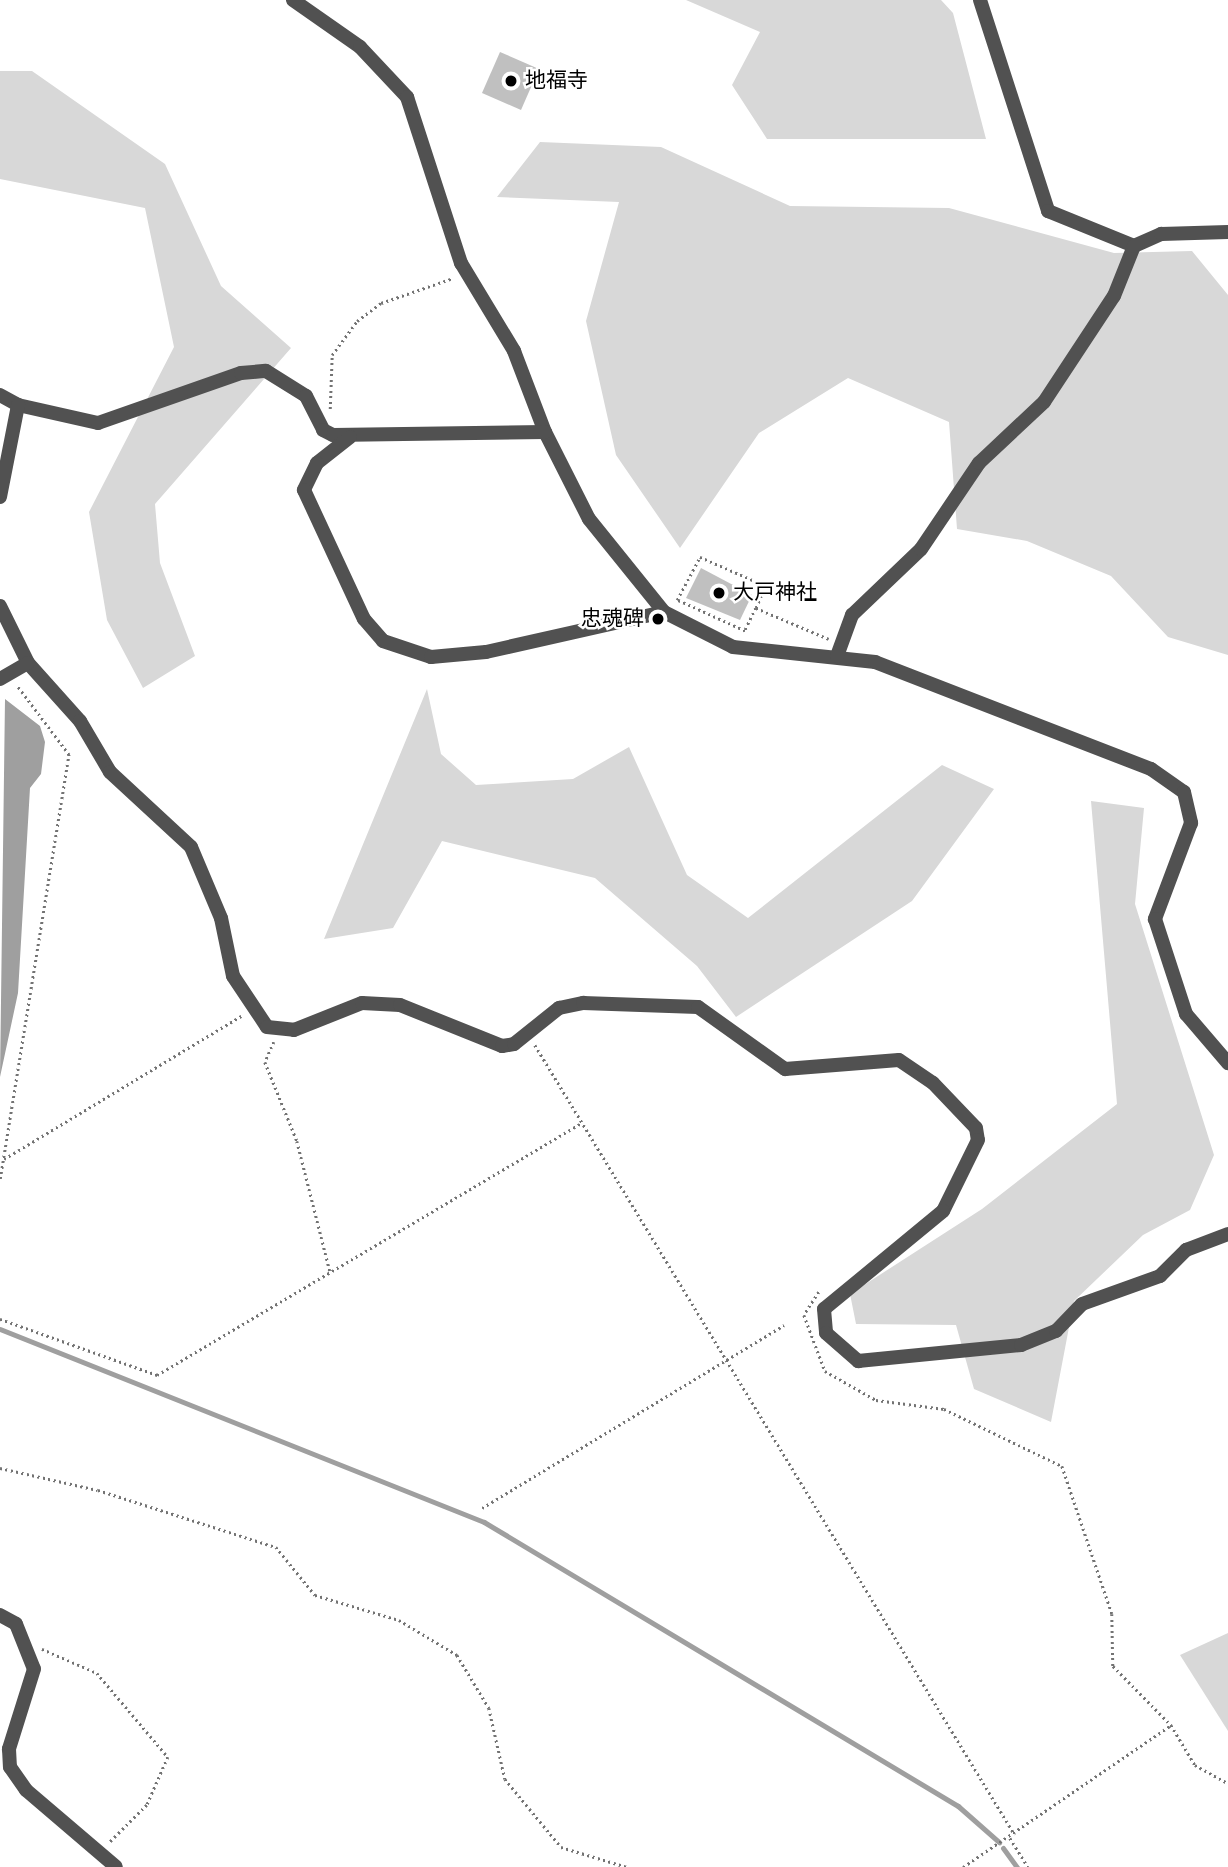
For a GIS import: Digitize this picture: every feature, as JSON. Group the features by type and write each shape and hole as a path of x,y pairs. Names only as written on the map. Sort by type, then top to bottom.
{"street":[{"path":"293,0 360,47 407,97 467,276 514,351 545,432 589,519 664,612 733,647 838,650 875,662 1150,769 1184,792 1191,822 1156,919 1186,1014 1228,1063"},
{"path":"980,0 1048,211 1133,246 1161,234 1228,232"},
{"path":"838,650 852,615 921,549 979,463 1044,402 1114,296 1133,246"},
{"path":"0,395 18,405 98,423 266,370 300,390 323,430 333,435 350,437 436,430 545,432"},
{"path":"0,497 18,405"},
{"path":"350,437 317,463 304,490 364,619 383,641 431,657 486,652 664,612"},
{"path":"0,606 28,663 80,721 110,772 191,847 221,918 233,976 253,1009 279,1032 362,1003 422,1010 502,1046 527,1035 559,1008 583,1003 698,1007 785,1069 899,1060 933,1083 976,1128 978,1140 953,1199 837,1294 822,1321 839,1348 858,1361 1021,1345 1056,1331 1082,1304 1160,1276 1186,1250 1228,1234"},
{"path":"4,677 28,663"},
{"path":"0,1615 16,1624 28,1646 34,1669 9,1749 10,1767 26,1790 116,1867"}],"path":[{"path":"333,435 332,355 357,321 413,290 467,276"},
{"path":"700,557 766,586 756,608 745,631 677,600 700,557"},
{"path":"756,608 838,650"},
{"path":"0,1179 69,755 4,677"},
{"path":"4,1160 253,1009"},
{"path":"279,1032 265,1062 297,1141 330,1272"},
{"path":"527,1035 583,1122 1015,1835"},
{"path":"0,1319 157,1375 583,1122"},
{"path":"837,1294 824,1289 813,1295 804,1315 825,1371 876,1400 944,1409 1062,1465 1111,1614 1113,1666 1171,1725 1195,1765 1228,1783"},
{"path":"482,1508 784,1325"},
{"path":"0,1468 98,1490 276,1547 315,1595 399,1620 457,1655 489,1708 505,1779 561,1847 627,1867"},
{"path":"28,1646 97,1672 169,1757 147,1805 97,1852"},
{"path":"963,1867 1010,1839 1171,1725"},
{"path":"1010,1839 1028,1867"}],"shaded area":[{"path":"686,0 941,0 953,13 986,139 767,139 732,85 760,32"},
{"path":"0,71 32,71 165,164 221,286 291,348 155,504 160,563 195,656 143,688 107,620 89,512 174,347 145,208 0,179"},
{"path":"540,142 661,147 790,206 949,208 1114,253 1192,251 1228,295 1228,655 1168,637 1111,576 1027,541 957,529 949,422 848,378 759,433 680,548 616,455 586,321 619,202 497,197"},
{"path":"427,689 441,754 476,785 573,779 629,747 687,875 748,918 942,765 994,789 912,901 736,1017 697,966 595,878 442,841 393,928 324,939"},
{"path":"5,699 40,726 45,742 41,774 30,788 18,993 0,1077"},
{"path":"1091,801 1144,808 1135,904 1214,1155 1190,1210 1143,1235 1074,1301 1051,1422 974,1389 956,1325 856,1324 850,1294 982,1209 1117,1104"},
{"path":"1228,1633 1228,1731 1180,1655"}],"building":[{"name":"地福寺","path":"500,52 539,69 521,110 482,93"},
{"name":"大戸神社","path":"701,568 752,595 740,620 686,598"}],"waterway":[{"path":"0,1329 484,1522 958,1806 999,1842"},
{"path":"1003,1848 1017,1867"}],"place":[{"name":"地福寺","path":"511,81"},
{"name":"大戸神社","path":"719,593"},
{"name":"忠魂碑","path":"658,619"}]}
